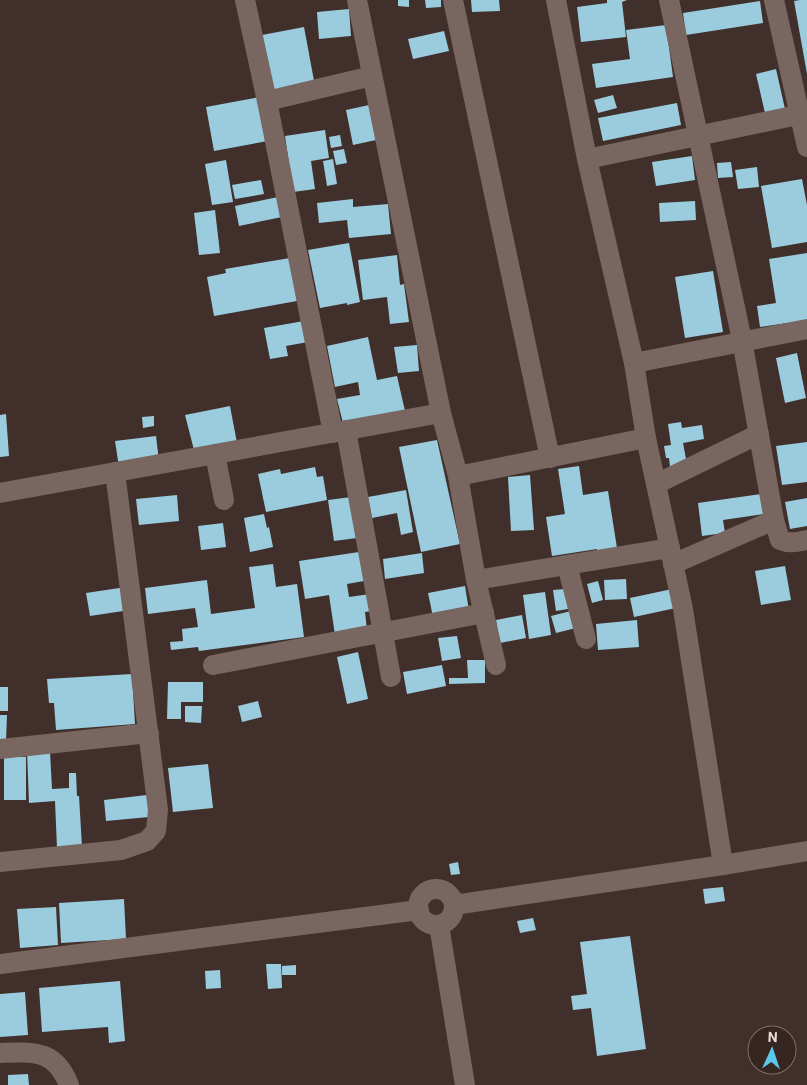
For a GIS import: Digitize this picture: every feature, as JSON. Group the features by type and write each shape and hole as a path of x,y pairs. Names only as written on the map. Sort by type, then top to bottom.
{"street":[{"path":"245,0 384,632 391,677"},
{"path":"357,0 441,413 458,476 476,580 496,665"},
{"path":"453,0 550,458"},
{"path":"556,0 588,159 634,363 646,438 683,609 723,865"},
{"path":"669,0 742,340 774,520 780,540 787,543 807,540"},
{"path":"774,0 804,114 807,147"},
{"path":"267,101 372,76"},
{"path":"588,159 804,114"},
{"path":"634,363 742,340 807,329"},
{"path":"0,493 441,413"},
{"path":"656,484 759,434"},
{"path":"458,476 646,438"},
{"path":"215,454 224,500"},
{"path":"0,862 121,850 147,840 156,831 158,810 116,472"},
{"path":"476,580 567,565 672,556 774,520"},
{"path":"567,565 586,639"},
{"path":"212,665 484,613"},
{"path":"0,749 149,734"},
{"path":"454,905 807,851"},
{"path":"434,890 445,892 451,898 454,905 454,912 450,918 446,923 439,925 431,924 424,920 419,910 419,902 423,896 434,890"},
{"path":"0,964 419,910"},
{"path":"439,925 466,1085"},
{"path":"0,1053 40,1053 53,1060 64,1072 69,1085"}],"building":[{"path":"398,0 409,0 409,7 398,6"},
{"path":"425,0 441,0 441,7 426,8"},
{"path":"471,0 499,0 500,11 472,12"},
{"path":"607,0 627,0 622,2 626,37 581,42 577,7 607,3"},
{"path":"807,0 807,74 794,1"},
{"path":"760,1 763,23 686,35 683,13"},
{"path":"349,9 351,36 319,39 317,12"},
{"path":"666,25 673,77 596,88 592,64 630,59 626,30"},
{"path":"304,27 315,86 273,94 262,35"},
{"path":"444,31 449,51 413,59 408,39"},
{"path":"776,69 785,109 765,113 756,74"},
{"path":"613,95 617,108 598,113 594,100"},
{"path":"260,97 268,141 214,151 206,107"},
{"path":"677,103 681,125 603,141 598,118"},
{"path":"369,105 376,140 353,145 346,110"},
{"path":"325,130 329,158 311,161 315,189 293,192 285,136"},
{"path":"340,135 342,146 331,148 329,137"},
{"path":"344,149 347,163 336,165 333,151"},
{"path":"692,156 695,180 656,186 652,162"},
{"path":"333,159 337,184 327,186 323,161"},
{"path":"226,160 233,202 212,205 205,164"},
{"path":"731,162 733,177 718,178 717,163"},
{"path":"757,167 759,187 738,189 735,170"},
{"path":"802,179 807,205 807,242 772,248 761,186"},
{"path":"261,180 264,194 235,199 232,185"},
{"path":"278,197 282,217 239,226 235,206"},
{"path":"353,199 353,207 388,204 391,234 349,238 347,220 319,223 317,203"},
{"path":"695,201 696,220 660,222 659,203"},
{"path":"215,210 220,253 199,255 194,213"},
{"path":"349,243 360,302 320,308 308,250"},
{"path":"807,253 807,320 760,327 757,306 776,303 769,259"},
{"path":"397,255 400,285 404,284 409,322 390,324 387,297 363,300 358,260"},
{"path":"290,258 297,301 214,316 207,277 226,273 225,269"},
{"path":"713,271 723,332 685,338 675,277"},
{"path":"304,321 308,342 286,346 288,356 270,359 264,328"},
{"path":"368,337 377,380 397,376 405,411 343,423 337,399 360,395 358,382 335,387 327,346"},
{"path":"417,345 419,371 398,373 394,347"},
{"path":"797,353 806,398 785,403 776,358"},
{"path":"230,406 237,443 194,450 185,415"},
{"path":"6,414 9,456 0,457 0,415"},
{"path":"154,416 154,426 143,428 142,417"},
{"path":"681,422 682,428 702,425 704,439 683,443 687,464 670,467 669,458 666,458 664,446 671,445 668,424"},
{"path":"156,436 159,461 119,467 115,441"},
{"path":"437,440 460,544 421,552 399,447"},
{"path":"807,442 807,482 782,485 776,446"},
{"path":"579,466 583,495 608,491 617,548 597,552 597,549 552,556 546,517 565,514 558,469"},
{"path":"315,467 317,477 323,476 327,500 266,512 258,474 280,469 281,474"},
{"path":"530,475 534,530 511,531 508,477"},
{"path":"406,490 413,532 401,535 397,513 372,518 368,497"},
{"path":"761,494 764,514 723,520 725,533 702,536 698,503"},
{"path":"177,495 179,521 139,525 136,499"},
{"path":"351,497 357,538 334,541 328,500"},
{"path":"807,498 807,526 790,529 785,502"},
{"path":"264,514 273,547 250,552 244,518"},
{"path":"223,523 226,547 201,550 198,526"},
{"path":"359,552 364,581 347,584 349,597 370,594 373,611 365,612 367,630 335,635 329,595 305,599 299,561"},
{"path":"422,553 424,573 385,579 383,559"},
{"path":"273,564 276,587 297,584 304,637 199,651 198,647 171,650 170,642 183,641 182,629 198,627 195,608 148,614 145,588 207,580 211,614 255,608 249,567"},
{"path":"785,566 791,600 761,605 755,571"},
{"path":"626,579 627,599 605,600 604,580"},
{"path":"598,581 603,600 592,603 587,584"},
{"path":"465,586 469,611 433,617 428,593"},
{"path":"126,587 130,610 90,616 86,593"},
{"path":"565,589 568,609 556,611 553,590"},
{"path":"672,589 676,608 634,617 630,598"},
{"path":"545,592 551,635 529,639 523,595"},
{"path":"571,611 576,628 556,633 551,616"},
{"path":"522,615 526,638 500,643 496,620"},
{"path":"637,620 639,647 598,650 596,624"},
{"path":"457,636 461,658 442,661 438,638"},
{"path":"358,652 368,699 347,704 337,657"},
{"path":"467,660 485,660 485,683 449,684 449,678 468,678"},
{"path":"442,665 446,686 407,694 403,672"},
{"path":"132,674 135,724 56,730 54,703 49,703 47,679"},
{"path":"168,682 203,682 203,702 181,702 181,719 167,719"},
{"path":"0,687 8,687 8,711 0,711"},
{"path":"258,701 262,717 242,722 238,706"},
{"path":"185,706 202,706 201,723 185,722"},
{"path":"0,715 7,715 6,741 0,741"},
{"path":"50,751 52,789 69,788 69,773 76,773 82,847 57,848 55,801 29,803 27,752"},
{"path":"4,757 26,757 26,800 4,800"},
{"path":"208,764 213,808 173,812 168,768"},
{"path":"147,795 149,817 106,821 104,800"},
{"path":"458,862 460,874 451,875 449,864"},
{"path":"723,887 725,901 705,904 703,889"},
{"path":"124,899 126,939 61,943 59,903"},
{"path":"56,907 58,945 20,948 17,909"},
{"path":"533,918 536,930 520,933 517,921"},
{"path":"630,936 646,1049 597,1056 591,1008 573,1010 571,996 587,994 580,942"},
{"path":"266,964 281,964 282,988 268,989"},
{"path":"296,965 296,975 282,975 282,966"},
{"path":"220,970 221,988 206,989 205,971"},
{"path":"120,981 125,1041 109,1043 108,1027 42,1032 39,988"},
{"path":"25,992 28,1035 0,1037 0,994"},
{"path":"28,1074 29,1085 8,1085 8,1075"}]}
